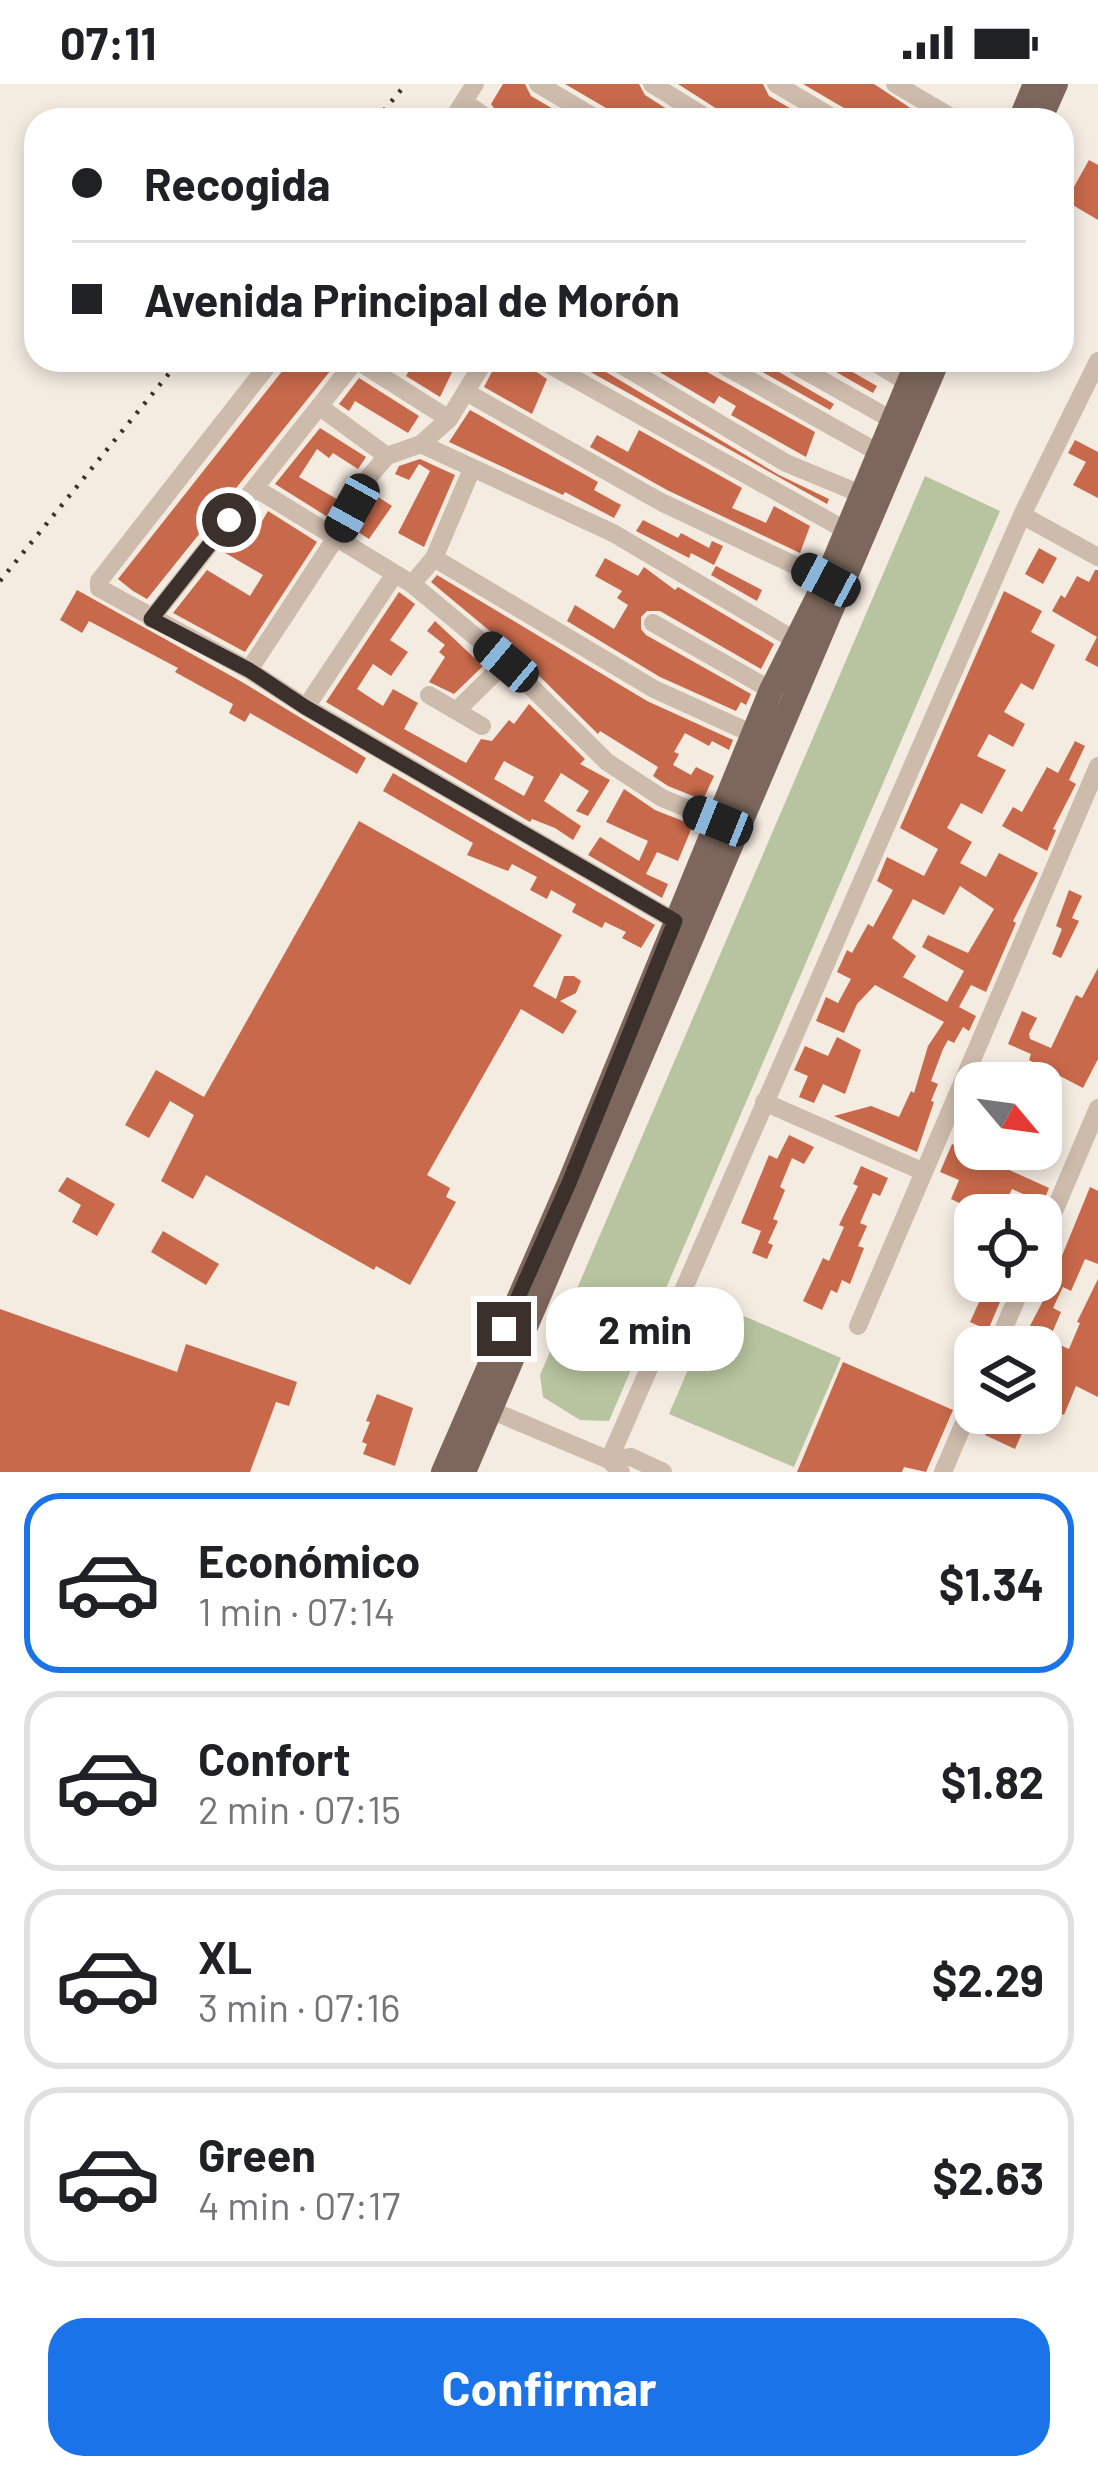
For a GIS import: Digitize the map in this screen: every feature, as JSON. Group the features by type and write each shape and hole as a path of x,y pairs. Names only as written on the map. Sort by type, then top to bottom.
{"main road":[{"path":"464,1472 480,1406 675,921 913,372"},
{"path":"443,1472 480,1406 933,372"}],"street":[{"path":"460,108 476,84"},
{"path":"538,84 578,108"},
{"path":"652,84 691,108"},
{"path":"776,84 811,108"},
{"path":"895,84 936,108"},
{"path":"464,102 473,108"},
{"path":"615,1466 764,1102 1022,515 1098,361"},
{"path":"263,372 99,581 105,593 249,670 675,921"},
{"path":"151,619 347,372"},
{"path":"375,372 449,419"},
{"path":"249,670 370,477 387,456 421,444 449,419 477,372"},
{"path":"562,372 847,531"},
{"path":"633,372 786,463 861,494"},
{"path":"735,372 879,453"},
{"path":"807,372 892,420"},
{"path":"466,392 500,407 661,502 826,580"},
{"path":"320,407 387,456"},
{"path":"421,444 613,533 798,642"},
{"path":"305,707 403,579 434,558 472,469"},
{"path":"255,488 403,579 506,662 608,762 662,798 718,821"},
{"path":"1022,515 1098,557"},
{"path":"434,558 654,689 755,735"},
{"path":"653,622 772,690"},
{"path":"457,710 506,662"},
{"path":"429,695 482,725"},
{"path":"858,1326 1098,766"},
{"path":"764,1102 924,1172"},
{"path":"1061,1194 1098,1108"},
{"path":"480,1406 615,1466"},
{"path":"943,1472 959,1434"},
{"path":"615,1466 631,1457 662,1472"}],"green space":[{"path":"925,476 1000,511 609,1421 580,1420 543,1397 540,1375"},
{"path":"716,1304 841,1358 794,1467 669,1414"}],"building":[{"path":"503,84 525,84 531,96 552,108 494,108 491,104"},
{"path":"565,84 639,84 645,95 665,108 606,108"},
{"path":"678,84 763,84 769,96 790,108 715,108"},
{"path":"803,84 874,84 910,108 844,108"},
{"path":"1089,160 1098,165 1098,220 1074,206 1074,187"},
{"path":"282,372 329,372 147,599 118,579"},
{"path":"408,372 452,372 440,397 406,376"},
{"path":"492,372 537,372 547,379 532,414 484,387"},
{"path":"590,372 606,372 779,475 829,499 827,504"},
{"path":"659,372 707,372 815,432 806,457 731,415 736,406 719,396 714,404"},
{"path":"762,372 779,372 834,404 830,410"},
{"path":"836,372 852,372 877,386 873,393"},
{"path":"359,378 419,416 408,433 355,401 349,411 339,404"},
{"path":"470,410 598,482 594,490 621,505 614,518 449,442"},
{"path":"320,428 366,457 358,469 317,449 299,477 340,501 331,519 275,484"},
{"path":"639,430 742,488 732,508 766,523 774,506 810,526 800,553 667,490 590,447 597,435 628,452"},
{"path":"1075,440 1098,452 1098,498 1073,485 1086,462 1068,453"},
{"path":"420,459 455,475 424,547 398,533 430,471 419,464 409,480 395,474 399,466"},
{"path":"375,495 392,506 369,539 355,530"},
{"path":"268,511 317,542 245,652 173,613 207,570 250,596 263,575 222,551 235,534 250,542"},
{"path":"643,520 678,538 681,533 709,548 712,541 723,546 714,565 691,553 689,558 636,531"},
{"path":"1039,548 1057,558 1043,584 1025,574"},
{"path":"605,558 638,576 644,567 675,590 678,587 774,644 761,669 660,611 647,611 641,617 646,635 751,694 746,705 741,702 736,711 660,677 567,621 575,605 614,629 628,605 617,598 622,591 595,576"},
{"path":"716,566 762,590 757,601 711,575"},
{"path":"1095,570 1098,667 1085,660 1097,637 1052,611 1077,576 1089,582"},
{"path":"437,575 647,701 733,740 729,750 685,733 674,752 679,754 673,765 691,775 696,767 714,776 703,800 668,786 653,776 658,767 598,734 515,652 431,582"},
{"path":"77,590 366,758 357,774 250,713 245,722 229,713 233,704 175,672 178,668 89,621 82,633 60,620"},
{"path":"1004,591 1042,611 1031,632 1055,645 1033,690 1021,683 1004,712 1025,724 1013,747 989,734 977,756 1006,770 982,814 961,803 947,828 972,842 960,863 986,877 999,853 1038,873 1013,921 986,992 971,985 959,1007 976,1016 969,1031 963,1027 954,1043 948,1040 943,1049 931,1081 938,1084 934,1102 917,1152 834,1116 871,1106 899,1117 911,1091 914,1093 928,1046 944,1022 875,985 857,1004 844,1033 816,1021 826,997 838,1003 851,979 837,972 847,950 852,953 868,924 873,927 893,890 877,881 887,857 924,876 938,849 900,828","holes":["960,886 994,909 968,953 928,935 922,947 964,971 947,1002 903,977 916,956 892,938 913,899 944,915"]},
{"path":"399,592 415,604 390,640 408,652 391,676 373,664 357,689 383,706 393,689 418,703 404,729 466,763 481,739 492,741 529,704 585,759 580,764 610,780 588,816 576,811 589,791 561,773 544,801 581,826 573,840 555,828 530,822 326,702","holes":["504,761 534,777 524,796 494,779"]},
{"path":"435,621 483,666 454,694 429,682 445,657 439,652 445,645 427,631"},
{"path":"1075,741 1085,746 1069,780 1076,784 1047,851 1002,826 1013,807 1022,812 1047,767 1058,773"},
{"path":"393,773 655,925 641,948 622,938 626,932 605,922 602,928 572,912 576,904 551,890 547,899 530,890 537,877 512,864 508,871 467,855 473,843 383,791"},
{"path":"624,789 655,810 693,825 678,861 657,852 646,874 668,884 662,898 588,855 600,837 639,861 648,841 606,822"},
{"path":"359,821 562,935 533,986 556,999 564,976 581,981 576,993 560,1001 577,1011 563,1034 521,1009 427,1175 450,1188 446,1197 456,1202 410,1285 376,1266 374,1270 206,1175 193,1199 161,1181 194,1115 170,1101 149,1138 125,1125 156,1070 204,1097"},
{"path":"1069,890 1082,896 1072,918 1079,921 1061,958 1052,954"},
{"path":"1098,968 1098,1059 1083,1088 1062,1077 1062,1062 1033,1062 1031,1054 1008,1044 1022,1011 1037,1018 1030,1039 1051,1048 1076,995 1082,998"},
{"path":"837,1037 861,1050 845,1094 823,1084 814,1103 799,1097 808,1076 794,1070 805,1046 828,1056"},
{"path":"789,1135 814,1147 804,1164 792,1158 780,1187 785,1190 773,1219 778,1221 767,1259 752,1253 761,1231 741,1223 769,1155 777,1159"},
{"path":"952,1144 954,1170 1009,1170 1049,1188 1047,1194 1012,1189 1010,1194 954,1194 954,1200 951,1199 959,1180 940,1172"},
{"path":"861,1166 888,1178 880,1196 873,1193 860,1223 867,1226 858,1246 864,1248 850,1284 842,1280 837,1293 831,1290 822,1310 803,1301 844,1227 839,1225 858,1186 853,1184"},
{"path":"67,1177 115,1204 97,1236 72,1222 81,1205 58,1191"},
{"path":"1090,1187 1098,1191 1098,1264 1085,1259 1071,1291 1062,1289 1062,1256"},
{"path":"163,1231 219,1264 206,1285 151,1252"},
{"path":"1098,1279 1098,1397 1076,1386 1064,1415 1062,1346 1069,1349"},
{"path":"979,1302 1000,1302 990,1326 970,1322"},
{"path":"1042,1302 1056,1302 1053,1308 1061,1312 1055,1326 1030,1326"},
{"path":"0,1309 177,1372 186,1344 297,1382 289,1406 276,1402 250,1472 0,1472"},
{"path":"843,1362 953,1410 926,1472 904,1467 902,1472 797,1472"},
{"path":"377,1394 413,1408 395,1466 363,1454 370,1422 366,1421"},
{"path":"985,1434 1022,1434 1015,1449"}],"railway":[{"path":"386,108 406,84"},
{"path":"0,581 170,372"}],"route":[{"path":"229,520 151,619 249,670 675,921 504,1329"}]}
